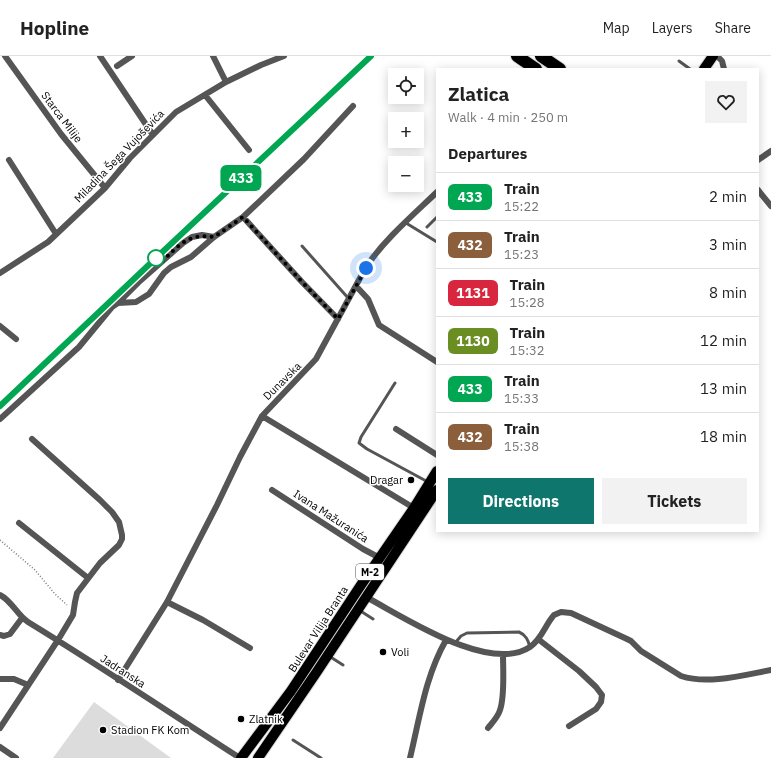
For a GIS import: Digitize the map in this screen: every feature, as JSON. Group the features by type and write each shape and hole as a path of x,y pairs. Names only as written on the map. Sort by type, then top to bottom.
{"highway":[{"path":"517,56 535,68"},
{"path":"541,56 559,68"}],"main road":[{"path":"705,68 713,56"},
{"name":"Bulevar Vilija Branta","path":"258,758 366,597 433,486 436,475"},
{"name":"Bulevar Vilija Branta","path":"241,758 291,691 414,508 433,486"}],"street":[{"name":"Starca Milije","path":"5,56 61,134 105,188"},
{"path":"100,56 153,135"},
{"path":"117,66 132,56"},
{"path":"213,56 226,82"},
{"name":"Miladina Šega Vujoševića","path":"0,273 48,242 105,188 122,167 176,112 226,82 284,56"},
{"path":"717,56 722,61 724,68"},
{"path":"205,95 249,150"},
{"path":"118,303 136,302 148,294 171,266 191,257 214,237 243,217 304,159 353,106"},
{"path":"759,159 771,151"},
{"path":"9,160 56,234"},
{"path":"759,191 771,206"},
{"name":"Dunavska","path":"118,680 168,602 262,416 316,359 366,268 376,253 436,193"},
{"path":"243,217 338,319"},
{"path":"0,419 78,347 112,308 140,281 183,243 192,237 202,235 214,237"},
{"path":"356,286 368,299 379,325 436,361"},
{"path":"0,326 16,339"},
{"path":"262,416 414,508"},
{"path":"396,429 436,454"},
{"path":"0,728 58,640 74,612 77,593 100,563 120,542 122,535 119,522 112,512 32,439"},
{"name":"Ivana Mažuranića","path":"272,490 363,549 380,558"},
{"path":"19,523 88,578"},
{"name":"Jadranska","path":"0,595 9,602 22,618 241,758"},
{"path":"366,597 446,640 486,653 503,654 516,652 530,647 538,639 554,615 566,612 576,615 631,641 641,651 686,678 701,680 726,678 771,670"},
{"path":"168,602 203,620 250,648"},
{"path":"0,635 4,636 10,634 22,618"},
{"path":"538,639 579,671 596,687 602,695 601,702 596,709 569,726"},
{"path":"410,758 429,678 435,661 446,640"},
{"path":"488,728 500,712 502,706 504,679 503,654"},
{"path":"0,679 14,678 28,685"},
{"path":"0,747 16,758"}],"lane":[{"path":"679,61 689,68"},
{"path":"427,227 436,218"},
{"path":"406,223 436,241"},
{"path":"302,246 349,299"},
{"path":"395,383 361,437 359,443 433,486"},
{"path":"358,609 373,619"},
{"path":"456,643 461,636 466,633 519,632 524,634 527,638 530,647"},
{"path":"328,655 343,665"},
{"path":"294,740 321,758"}],"path":[{"path":"0,540 36,570 55,594 74,612"}],"shaded area":[{"name":"Stadion FK Kom","path":"94,702 171,758 53,758"}],"railway":[{"path":"0,406 371,56"}],"train":[{"name":"433","path":"0,406 371,56"}],"place":[{"name":"Dragar","path":"411,480"},
{"name":"Voli","path":"383,652"},
{"name":"Zlatnik","path":"241,719"},
{"name":"Stadion FK Kom","path":"103,730"}],"route":[{"path":"156,258 163,261 169,254 192,237 202,235 214,237 243,217 338,319 366,268"}]}
